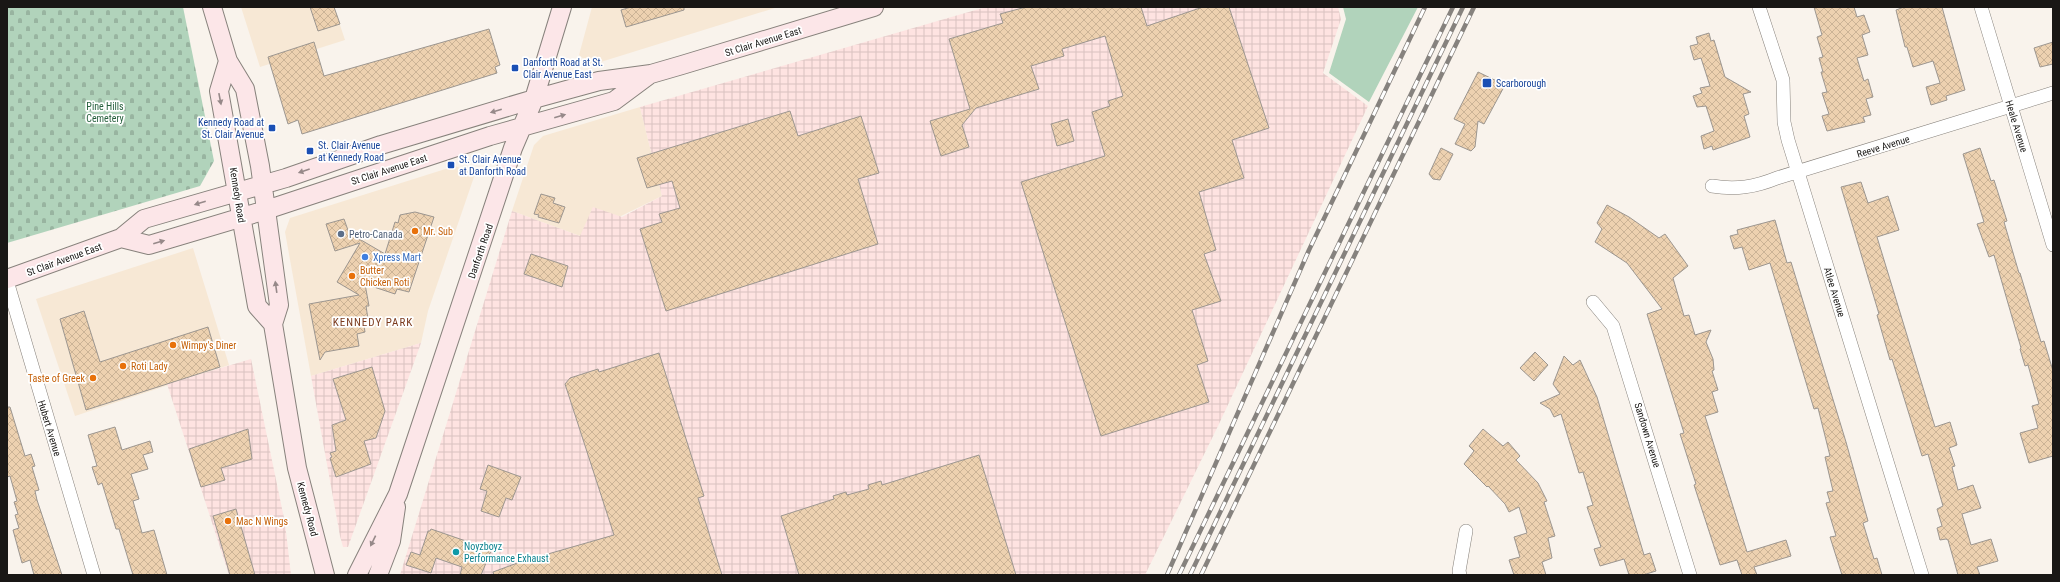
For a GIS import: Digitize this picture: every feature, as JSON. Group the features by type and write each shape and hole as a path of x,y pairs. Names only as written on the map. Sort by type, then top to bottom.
{"main road":[{"path":"212,7 228,61 245,89 263,184 279,305 272,324"},
{"name":"Danforth Road","path":"357,575 398,494 513,148 534,99 562,7"},
{"name":"St Clair Avenue East","path":"7,280 121,238 144,219 263,184 381,145 534,99 599,81 651,74 874,7"},
{"name":"Kennedy Road","path":"228,61 219,91 257,306 272,324 297,468 325,575"},
{"name":"St Clair Avenue East","path":"121,238 149,245 241,218 355,179 523,127 614,101 651,74"},
{"name":"Danforth Road","path":"378,575 391,541 398,494"}],"street":[{"name":"Atlee Avenue","path":"1759,7 1783,80 1784,122 1798,172 1922,575"},
{"name":"Heale Avenue","path":"1981,7 2053,245"},
{"name":"Reeve Avenue","path":"1712,186 1728,189 1744,188 2053,93"},
{"name":"Hubert Avenue","path":"7,280 94,575"},
{"name":"Sandown Avenue","path":"1594,302 1613,326 1690,575"},
{"path":"1460,575 1459,571 1466,532"}],"shaded area":[{"path":"241,7 334,7 345,40 260,67"},
{"path":"592,7 778,7 591,65 579,55"},
{"path":"986,7 1338,7 1341,19 1323,73 1368,106 1218,426 1145,575 400,575 512,211 580,236 593,207 622,217 662,196 640,107"},
{"path":"640,107 662,196 580,236 512,211 534,145 543,136"},
{"path":"455,166 475,174 428,311 421,343 311,376 285,232 290,218"},
{"path":"193,248 229,365 75,416 36,299"},
{"path":"421,343 348,547 343,547 311,376"},
{"path":"251,359 285,523 291,575 229,575 167,384"}],"green space":[{"name":"Pine Hills Cemetery","path":"7,7 183,7 214,161 200,186 7,243"},
{"path":"1343,7 1418,7 1369,102 1329,73 1346,19"}],"building":[{"path":"310,7 334,7 340,24 318,31"},
{"path":"631,7 684,7 684,10 626,27 621,10"},
{"path":"1026,7 1141,7 1147,26 1203,7 1229,7 1269,128 1232,140 1244,178 1199,192 1216,250 1204,254 1221,301 1192,310 1208,361 1197,365 1209,402 1101,436 1021,182 1105,156 1092,112 1110,106 1108,101 1123,96 1105,36 1062,49 1064,56 1031,66 1039,89 976,108 962,125 969,147 941,156 930,121 970,109 949,39 1003,23 1000,14"},
{"path":"1814,7 1854,7 1857,17 1864,15 1870,32 1862,35 1868,55 1857,58 1864,81 1868,79 1873,97 1866,99 1871,115 1863,117 1865,122 1827,131 1822,116 1829,114 1822,93 1827,92 1821,72 1823,72 1819,58 1823,57 1817,37 1822,35"},
{"path":"1904,7 1942,7 1965,90 1946,96 1947,100 1931,105 1926,87 1940,83 1933,61 1913,67 1907,47 1905,47 1896,10"},
{"path":"489,29 500,65 495,67 497,73 302,134 298,120 288,124 268,57 314,42 324,76"},
{"path":"1709,33 1711,41 1714,40 1725,77 1751,92 1743,94 1749,114 1744,116 1750,137 1713,150 1712,146 1704,149 1701,136 1714,131 1706,106 1697,107 1693,96 1702,93 1700,88 1710,86 1701,58 1694,60 1690,46 1698,44 1696,37"},
{"path":"2053,42 2053,64 2040,67 2034,48"},
{"path":"1478,72 1505,85 1484,124 1478,121 1475,147 1471,151 1455,144 1465,124 1454,119"},
{"path":"790,111 798,136 861,116 879,173 858,179 878,244 666,311 640,229 662,222 659,214 680,208 672,181 647,188 637,158"},
{"path":"1068,119 1074,141 1057,146 1051,124"},
{"path":"1441,148 1453,154 1440,180 1433,179 1429,174"},
{"path":"1980,148 1991,181 1994,180 2007,221 2004,222 2019,273 2041,342 2044,341 2053,371 2053,456 2029,463 2020,433 2038,428 2032,406 2039,404 2028,365 2025,366 1994,255 1989,257 1977,224 1984,222 1963,154"},
{"path":"1861,182 1868,203 1888,196 1899,230 1877,237 1935,427 1950,422 1957,445 1949,448 1955,466 1952,467 1958,490 1973,485 1981,508 1962,514 1971,545 1991,539 1998,561 1977,567 1980,575 1958,575 1948,540 1940,540 1937,528 1942,526 1937,509 1943,506 1928,454 1922,456 1892,359 1890,360 1877,315 1879,314 1841,187"},
{"path":"541,194 555,198 553,203 565,207 559,223 538,217 539,215 534,214"},
{"path":"1607,205 1629,217 1659,238 1665,234 1688,266 1673,278 1684,316 1689,315 1695,335 1711,330 1706,342 1713,359 1714,370 1712,371 1718,390 1712,392 1718,412 1705,416 1747,552 1786,540 1791,556 1754,567 1757,575 1742,575 1737,560 1720,565 1694,485 1696,484 1680,434 1684,433 1647,314 1662,309 1627,263 1595,242 1602,229 1597,223"},
{"path":"415,212 434,217 409,292 397,289 395,294 365,284 369,306 366,306 368,319 363,320 365,332 357,334 359,346 325,352 320,360 309,304 359,295 337,282 360,243 335,251 326,224 344,219 349,233 385,254 395,222 398,223 400,215"},
{"path":"1775,220 1787,263 1791,262 1846,442 1868,521 1863,523 1874,559 1877,558 1882,575 1842,575 1830,537 1836,536 1826,503 1830,502 1827,492 1833,491 1825,457 1830,456 1818,408 1814,409 1770,263 1749,270 1742,247 1734,249 1730,236 1738,234 1737,230"},
{"path":"531,254 568,266 562,287 524,274"},
{"path":"84,311 100,362 208,327 220,367 86,410 60,319"},
{"path":"1535,352 1548,365 1534,381 1520,368"},
{"path":"659,353 704,496 698,498 722,575 494,575 493,572 520,562 614,535 565,384 570,378 598,369 599,372"},
{"path":"1564,356 1573,365 1580,360 1597,397 1644,555 1650,553 1656,571 1643,575 1629,575 1624,559 1600,566 1594,549 1601,547 1587,507 1593,505 1583,472 1579,473 1561,414 1554,417 1550,409 1540,403 1560,394 1553,384"},
{"path":"372,367 385,411 376,438 364,441 371,464 336,477 330,458 332,457 330,453 336,451 332,425 346,420 333,379"},
{"path":"7,407 10,407 25,456 31,454 35,466 32,467 39,490 35,491 37,500 62,575 34,575 30,560 22,563 13,530 19,528 15,515 18,514 14,502 17,501 10,476 7,477"},
{"path":"115,427 122,450 150,441 153,452 143,455 148,469 131,474 139,499 133,501 142,533 154,530 167,575 133,575 119,529 116,529 102,483 98,485 92,467 97,466 88,435"},
{"path":"248,429 252,459 221,468 225,480 201,487 189,449"},
{"path":"1483,429 1503,446 1508,442 1520,456 1516,460 1538,483 1547,501 1544,502 1555,536 1548,538 1552,558 1542,562 1546,575 1514,575 1509,560 1520,557 1514,537 1527,533 1519,507 1509,512 1505,504 1464,464 1474,451 1469,446"},
{"path":"979,455 1016,575 799,575 781,516 834,499 833,496 846,492 847,495 869,489 868,485 881,481 882,485"},
{"path":"488,465 521,477 512,500 506,498 499,517 481,511 487,491 480,489"},
{"path":"236,509 255,575 230,575 213,516"},
{"name":"Noyzboyz Performance Exhaust","path":"431,529 489,549 491,551 481,575 460,575 462,567 436,558 431,573 406,565 411,552 420,555 428,531"}],"railway":[{"path":"1167,575 1309,250 1425,7"},
{"path":"1179,575 1453,7"},
{"path":"1190,575 1463,7"},
{"path":"1201,575 1474,7"}],"place":[{"name":"Danforth Road at St. Clair Avenue East","path":"515,68"},
{"name":"Scarborough","path":"1487,83"},
{"name":"Kennedy Road at St. Clair Avenue","path":"272,128"},
{"name":"St. Clair Avenue at Kennedy Road","path":"310,151"},
{"name":"St. Clair Avenue at Danforth Road","path":"451,165"},
{"name":"Mr. Sub","path":"415,231"},
{"name":"Petro-Canada","path":"341,234"},
{"name":"Xpress Mart","path":"365,257"},
{"name":"Butter Chicken Roti","path":"352,276"},
{"name":"Wimpy's Diner","path":"173,345"},
{"name":"Roti Lady","path":"123,366"},
{"name":"Taste of Greek","path":"93,378"},
{"name":"Mac N Wings","path":"228,521"},
{"name":"Noyzboyz Performance Exhaust","path":"456,552"}],"district":[{"name":"KENNEDY PARK","path":"373,322"}]}
